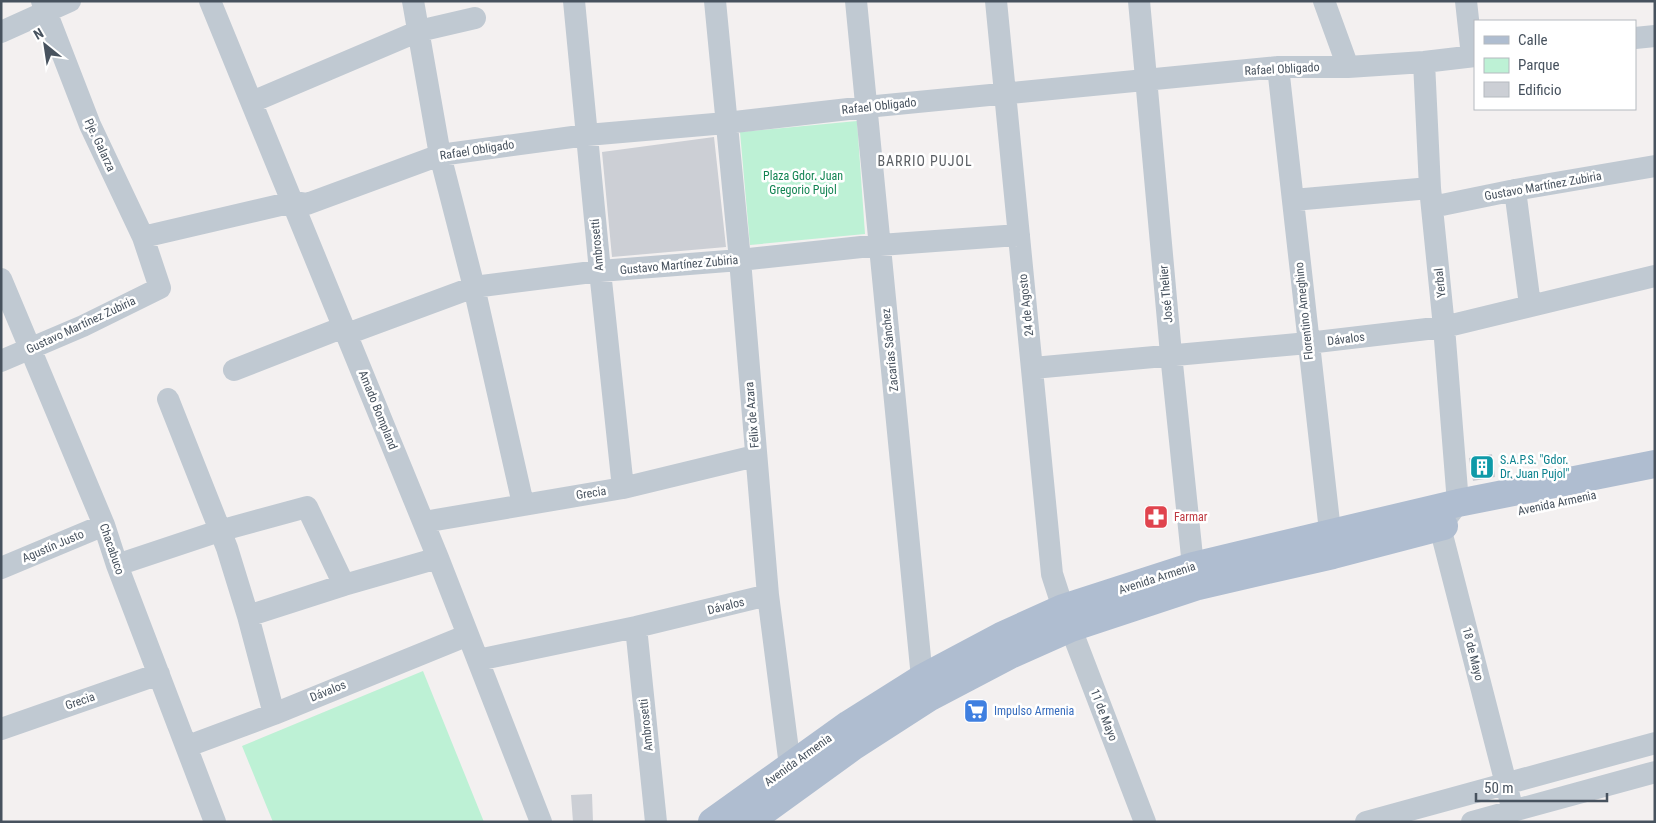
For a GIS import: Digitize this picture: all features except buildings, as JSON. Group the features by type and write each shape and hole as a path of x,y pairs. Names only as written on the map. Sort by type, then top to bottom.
{"main road":[{"name":"Avenida Armenia","path":"1331,545 1458,504 1655,464"},
{"name":"Avenida Armenia","path":"712,822 849,724 926,687 1010,655 1067,618 1195,576 1331,545 1440,527 1655,482"},
{"name":"Avenida Armenia","path":"763,817 926,687"}],"street":[{"path":"1,32 44,7 70,1"},
{"name":"Amado Bompland","path":"210,1 424,522 540,822"},
{"path":"413,1 440,155 474,286 523,504"},
{"name":"Ambrosetti","path":"574,1 623,488"},
{"name":"Félix de Azara","path":"715,1 740,260 768,595 790,766"},
{"name":"Zacarías Sánchez","path":"856,1 926,687"},
{"name":"24 de Agosto","path":"996,1 1052,574 1067,618"},
{"name":"José Thelier","path":"1139,1 1171,354 1195,576"},
{"path":"1324,1 1348,67"},
{"path":"1466,1 1473,56"},
{"name":"Pje. Galarza","path":"44,7 90,125 143,237 160,288"},
{"path":"252,102 419,30 474,18"},
{"path":"1636,38 1655,36"},
{"name":"Rafael Obligado","path":"293,202 307,204 440,155 587,134 726,123 866,106 1278,67 1348,67 1424,62 1473,56"},
{"name":"Yerbal","path":"1424,62 1431,198 1444,327 1458,504"},
{"name":"Florentino Ameghino","path":"1278,67 1331,545"},
{"name":"Gustavo Martínez Zubiria","path":"1293,200 1431,198 1516,190 1655,166"},
{"path":"1516,190 1530,306"},
{"path":"143,237 293,202"},
{"name":"Gustavo Martínez Zubiria","path":"234,370 474,286 600,271 740,260 880,245 1019,235"},
{"name":"Dávalos","path":"1032,368 1308,343 1444,327 1655,276"},
{"name":"Chacabuco","path":"1,279 104,525 215,822"},
{"name":"Gustavo Martínez Zubiria","path":"1,360 82,326 160,288"},
{"path":"168,399 227,548 248,616 274,714"},
{"name":"Grecia","path":"424,522 623,488 755,456"},
{"path":"1440,527 1458,504"},
{"path":"117,564 219,530 308,507 344,585"},
{"name":"Agustín Justo","path":"1,568 104,525"},
{"name":"18 de Mayo","path":"1440,527 1513,810"},
{"path":"248,616 344,585 438,558"},
{"name":"Dávalos","path":"478,660 636,628 768,595"},
{"name":"11 de Mayo","path":"1067,618 1145,822"},
{"name":"Ambrosetti","path":"636,628 656,822"},
{"name":"Dávalos","path":"188,746 274,714 468,635"},
{"name":"Grecia","path":"1,729 159,674"},
{"path":"1366,822 1655,743"},
{"path":"763,817 790,766"},
{"path":"1472,822 1655,772"}],"green space":[{"name":"Plaza Gdor. Juan Gregorio Pujol","path":"857,121 865,234 750,245 740,132"},
{"path":"423,671 484,822 273,822 242,746"}],"place":[{"name":"S.A.P.S. \"Gdor. Dr. Juan Pujol\"","path":"1482,467"},
{"name":"Farmar","path":"1156,517"},
{"name":"Impulso Armenia","path":"976,711"}],"district":[{"name":"BARRIO PUJOL","path":"925,161"}]}
